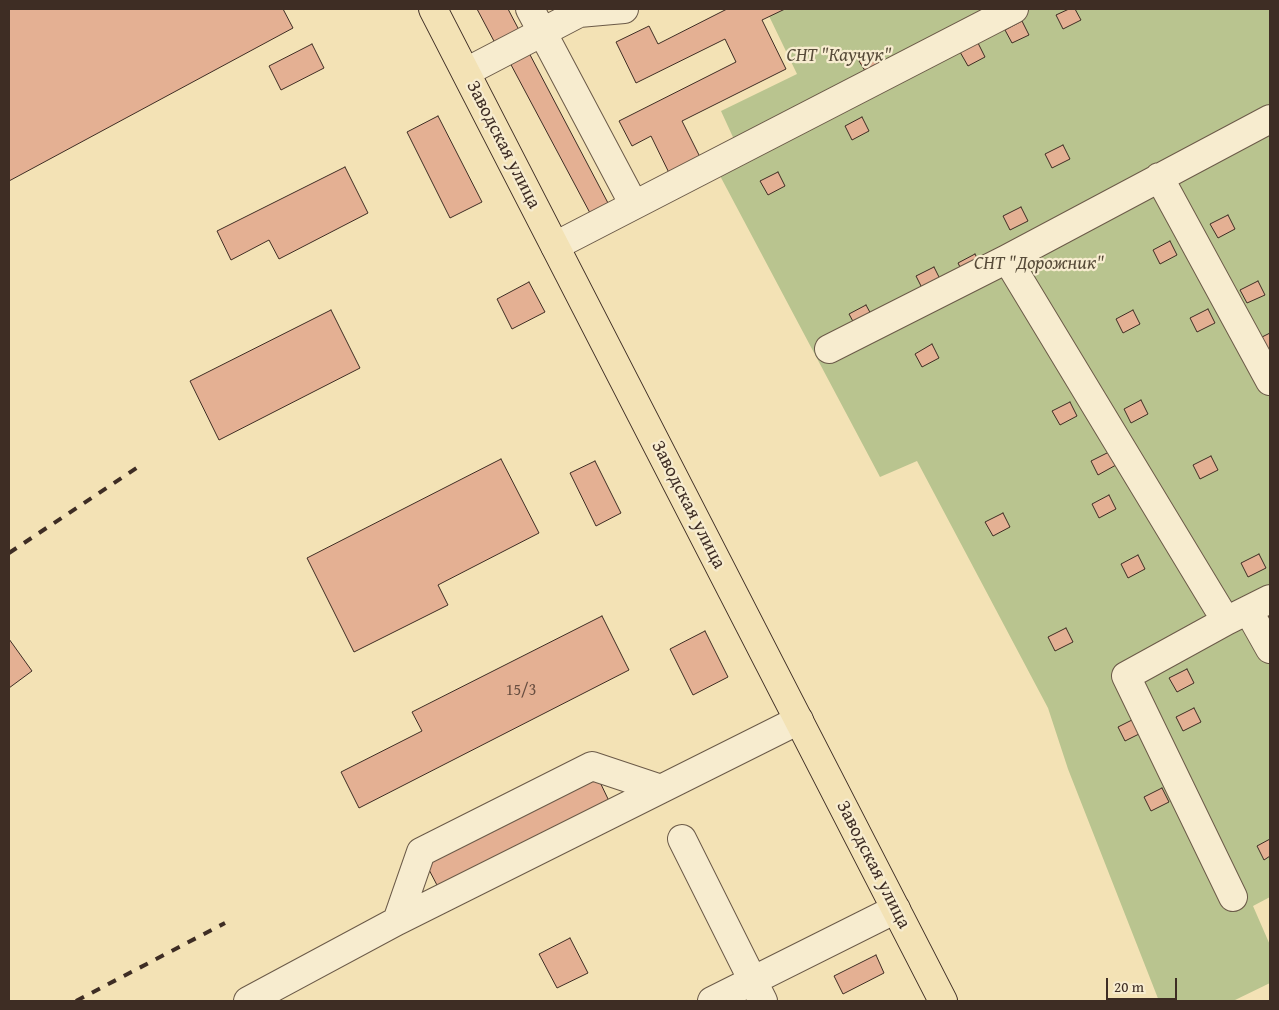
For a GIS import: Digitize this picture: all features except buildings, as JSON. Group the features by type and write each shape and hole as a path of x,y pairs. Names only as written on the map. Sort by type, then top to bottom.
{"main road":[{"name":"Заводская улица","path":"433,9 943,1001"}],"lane":[{"path":"530,9 634,205"},
{"path":"466,72 579,13 624,9"},
{"path":"555,246 1014,9"},
{"path":"829,349 1007,259 1270,119"},
{"path":"1160,177 1270,381"},
{"path":"1007,259 1248,610 1270,649"},
{"path":"1233,897 1126,676 1248,610"},
{"path":"248,1001 397,922 799,720"},
{"path":"397,922 421,852 592,766 661,789"},
{"path":"682,839 758,991"},
{"path":"712,1001 758,991 896,909"}],"green space":[{"name":"СНТ \"Дорожник\"","path":"785,9 1270,9 1270,897 1253,906 1270,945 1270,983 1233,1001 1159,1001 1068,769 1048,708 917,461 880,477 718,172 743,159 721,111 797,74 769,16"}],"railway":[{"path":"9,553 138,467"},
{"path":"76,1001 225,923"}],"park label":[{"name":"СНТ \"Каучук\"","path":"839,56"}]}
